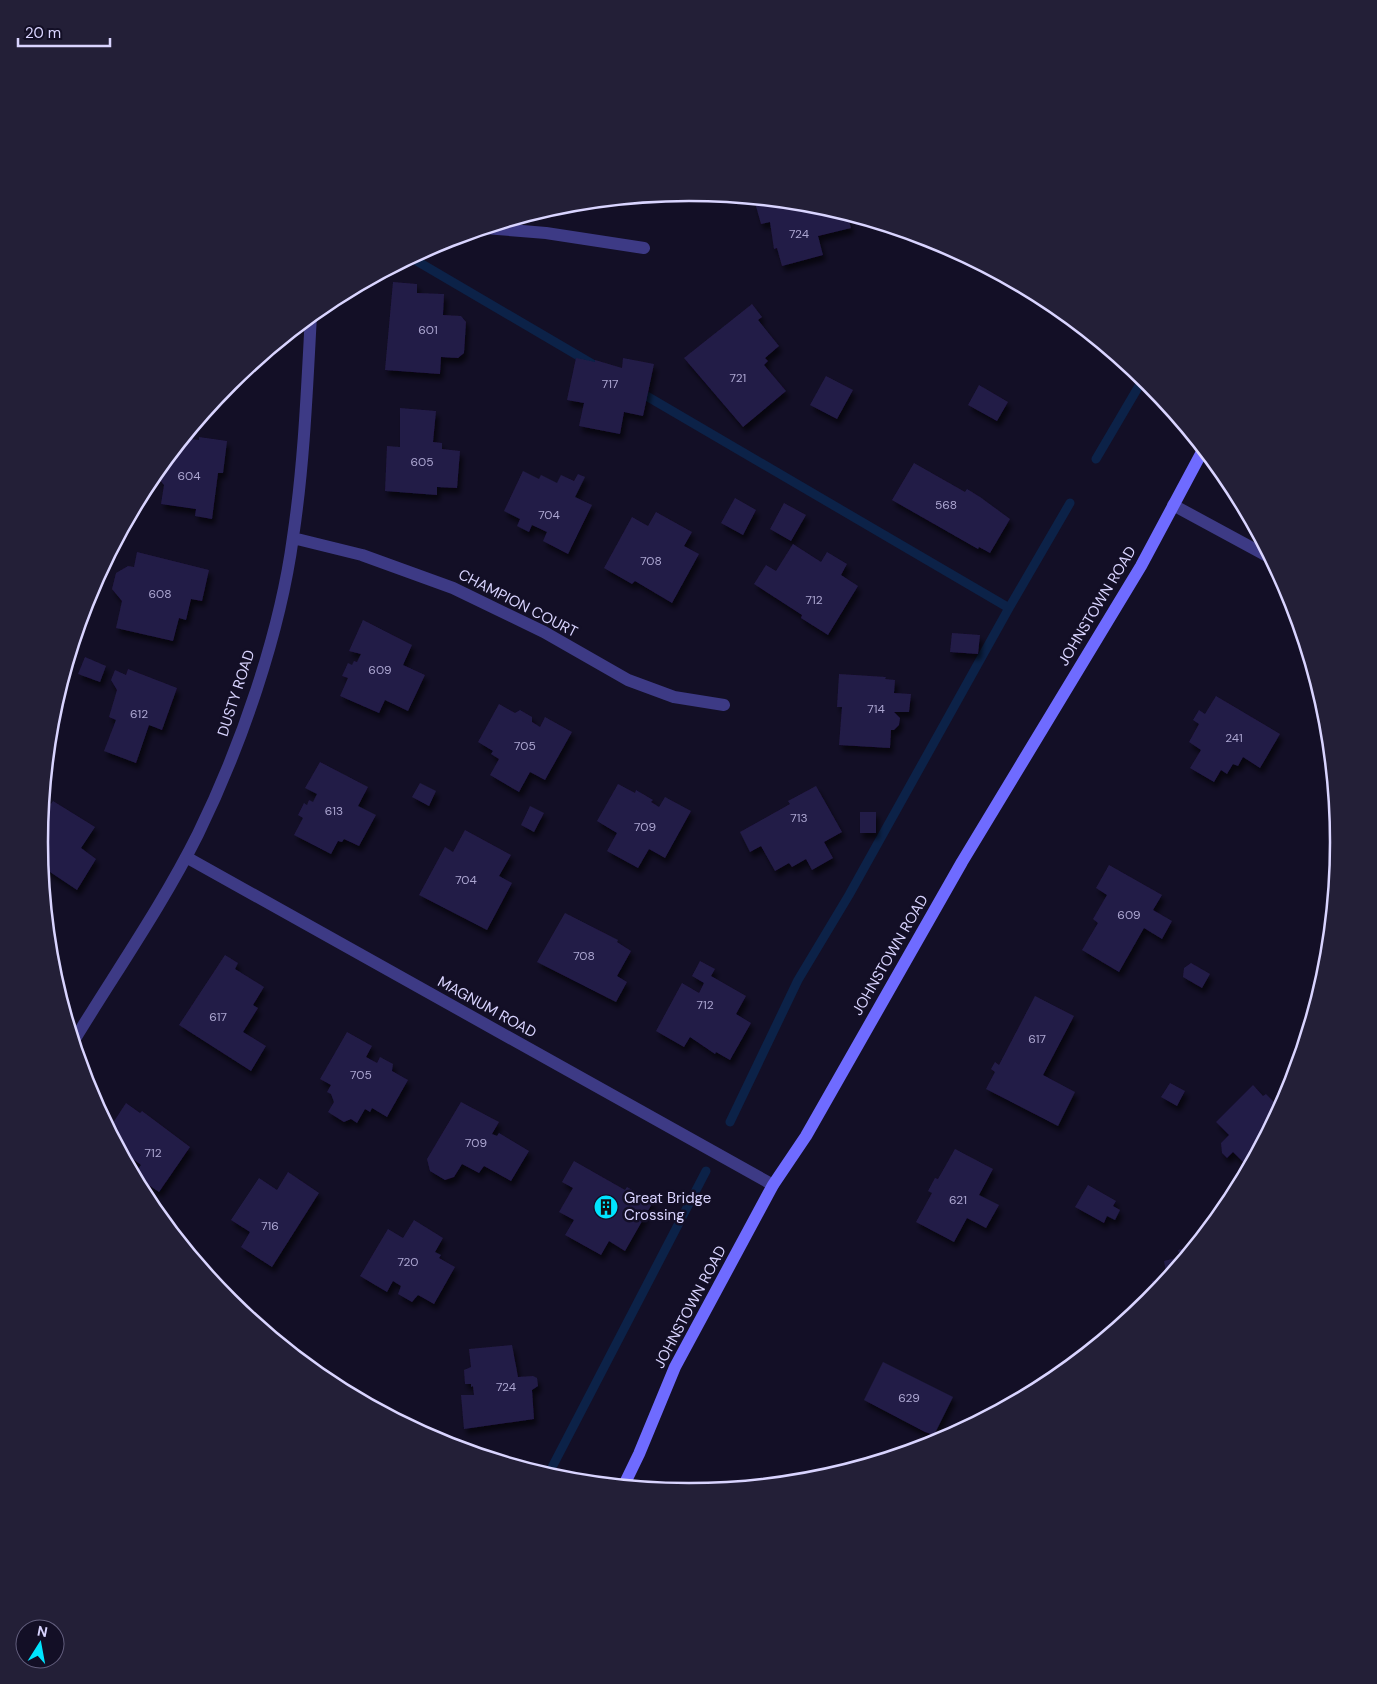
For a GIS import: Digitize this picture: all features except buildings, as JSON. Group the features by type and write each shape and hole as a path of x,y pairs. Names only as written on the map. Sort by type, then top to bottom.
{"main road":[{"name":"JOHNSTOWN ROAD","path":"626,1480 675,1367 773,1185 806,1136 962,862 1141,566 1200,456"}],"street":[{"path":"501,229 565,235 644,248"},
{"name":"DUSTY ROAD","path":"78,1034 186,856 232,758 258,684 282,593 293,538 306,422 311,324"},
{"path":"1173,505 1260,552"},
{"name":"CHAMPION COURT","path":"293,538 362,555 454,588 544,632 628,680 674,697 724,705"},
{"name":"MAGNUM ROAD","path":"186,856 773,1185"}],"waterway":[{"path":"418,261 594,365"},
{"path":"1096,459 1139,386"},
{"path":"638,391 1009,608"},
{"path":"730,1122 798,980 849,895 1009,608 1070,503"},
{"path":"552,1468 706,1171"}],"place":[{"name":"Great Bridge Crossing","path":"606,1207"}]}
